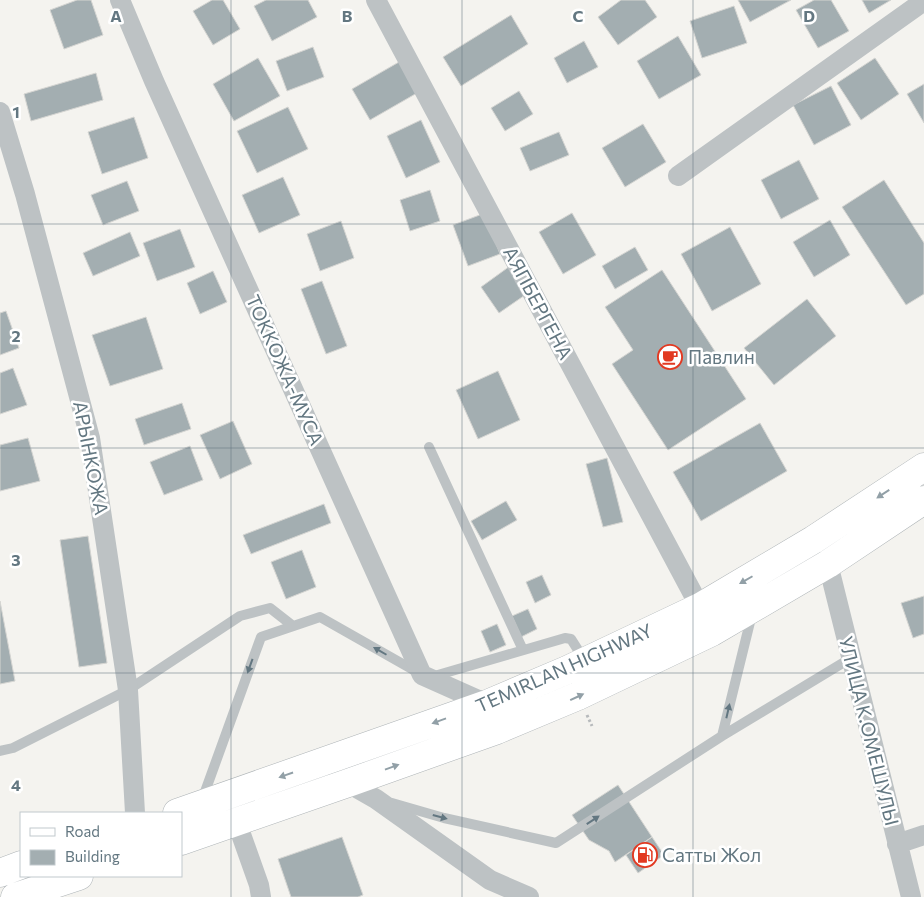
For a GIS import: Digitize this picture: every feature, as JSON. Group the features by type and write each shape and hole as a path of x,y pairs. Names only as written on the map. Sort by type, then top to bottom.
{"main road":[{"name":"TEMIRLAN HIGHWAY","path":"188,809 486,704 585,662 700,606 813,540 924,467"},
{"name":"TEMIRLAN HIGHWAY","path":"182,841 348,784 544,712 712,632 828,564 924,500"},
{"path":"533,684 544,712"},
{"path":"0,872 20,865"},
{"path":"15,897 76,877"}],"street":[{"name":"ТОККОЖА-МУСА","path":"120,0 154,82 425,676"},
{"name":"АЯПБЕРГЕНА","path":"376,0 700,606"},
{"path":"678,176 924,1"},
{"name":"АРЫНКОЖА","path":"0,112 25,194 90,438 128,690 135,812"},
{"name":"УЛИЦА К.ОМЕШУЛЫ","path":"828,564 911,897"},
{"path":"425,676 486,704"},
{"path":"348,784 376,799 490,880 529,897"},
{"path":"237,823 259,885 261,897"},
{"path":"897,844 924,835"}],"lane":[{"path":"429,447 524,650"},
{"path":"0,751 13,748 128,690 240,616 270,608 293,626"},
{"path":"722,736 753,608"},
{"path":"188,809 260,637 320,617 425,676 565,638 571,639 585,662"},
{"path":"376,799 444,818 556,843 722,736 851,658"}],"building":[{"path":"77,0 91,0 103,35 64,49 50,10"},
{"path":"212,0 223,0 240,29 213,45 193,11"},
{"path":"266,0 308,0 317,17 272,41 254,6"},
{"path":"621,0 645,0 657,17 618,45 598,17"},
{"path":"738,0 791,0 750,22"},
{"path":"814,0 831,0 849,31 818,48 796,10"},
{"path":"862,0 891,0 869,13"},
{"path":"734,6 747,43 702,58 690,21"},
{"path":"511,15 528,44 461,86 443,57"},
{"path":"678,36 701,75 659,99 637,61"},
{"path":"584,41 598,67 567,83 554,58"},
{"path":"313,47 324,77 287,91 276,61"},
{"path":"258,58 280,96 234,121 213,84"},
{"path":"875,58 899,94 861,120 837,83"},
{"path":"399,62 417,93 370,120 352,89"},
{"path":"96,73 103,100 31,121 24,94"},
{"path":"924,84 924,123 907,94"},
{"path":"831,86 851,125 814,145 793,105"},
{"path":"519,91 533,114 505,131 491,108"},
{"path":"288,107 308,149 257,173 237,131"},
{"path":"134,117 148,158 102,174 88,132"},
{"path":"421,120 440,162 406,178 387,136"},
{"path":"643,124 666,162 625,187 602,148"},
{"path":"559,132 569,155 530,171 520,148"},
{"path":"799,160 819,199 781,219 761,180"},
{"path":"283,177 300,215 259,233 242,195"},
{"path":"884,180 924,243 924,294 906,305 842,207"},
{"path":"127,181 139,211 103,225 91,195"},
{"path":"430,190 440,221 410,231 400,200"},
{"path":"485,213 500,254 468,266 453,225"},
{"path":"572,213 596,255 563,274 539,232"},
{"path":"830,220 850,255 814,277 793,242"},
{"path":"341,221 354,258 320,271 307,234"},
{"path":"730,227 761,284 712,311 681,254"},
{"path":"180,229 195,267 157,281 143,243"},
{"path":"130,232 140,256 93,276 83,253"},
{"path":"635,247 648,270 615,289 602,266"},
{"path":"510,266 528,293 499,313 481,287"},
{"name":"Павлин","path":"662,270 746,399 668,450 612,364 633,350 605,307"},
{"path":"213,271 227,302 200,314 187,283"},
{"path":"322,281 347,346 326,354 301,289"},
{"path":"807,299 836,336 774,385 744,348"},
{"path":"6,311 19,348 0,355 0,313"},
{"path":"146,317 163,369 110,386 92,335"},
{"path":"13,368 27,405 0,414 0,373"},
{"path":"498,371 520,420 478,439 456,390"},
{"path":"182,403 191,429 144,445 135,419"},
{"path":"233,421 252,464 220,479 200,435"},
{"path":"760,423 787,471 701,521 673,472"},
{"path":"28,438 40,481 0,491 0,445"},
{"path":"190,446 203,480 164,495 150,462"},
{"path":"607,458 623,522 603,527 586,464"},
{"path":"506,501 517,520 482,540 471,521"},
{"path":"324,504 331,523 251,554 243,535"},
{"path":"88,536 107,663 79,667 60,540"},
{"path":"302,550 316,587 286,599 271,562"},
{"path":"542,575 551,595 535,603 526,582"},
{"path":"924,596 924,634 913,638 901,603"},
{"path":"0,601 15,681 0,684"},
{"path":"528,609 537,629 521,637 512,616"},
{"path":"497,624 506,645 490,652 481,631"},
{"path":"618,785 652,837 615,862 609,851 589,840 572,815"},
{"path":"342,837 363,895 358,897 291,897 278,859"},
{"name":"Сатты Жол","path":"652,837 664,855 638,873 626,855"}],"place":[{"name":"Павлин","path":"670,357"},
{"name":"Сатты Жол","path":"645,855"}]}
